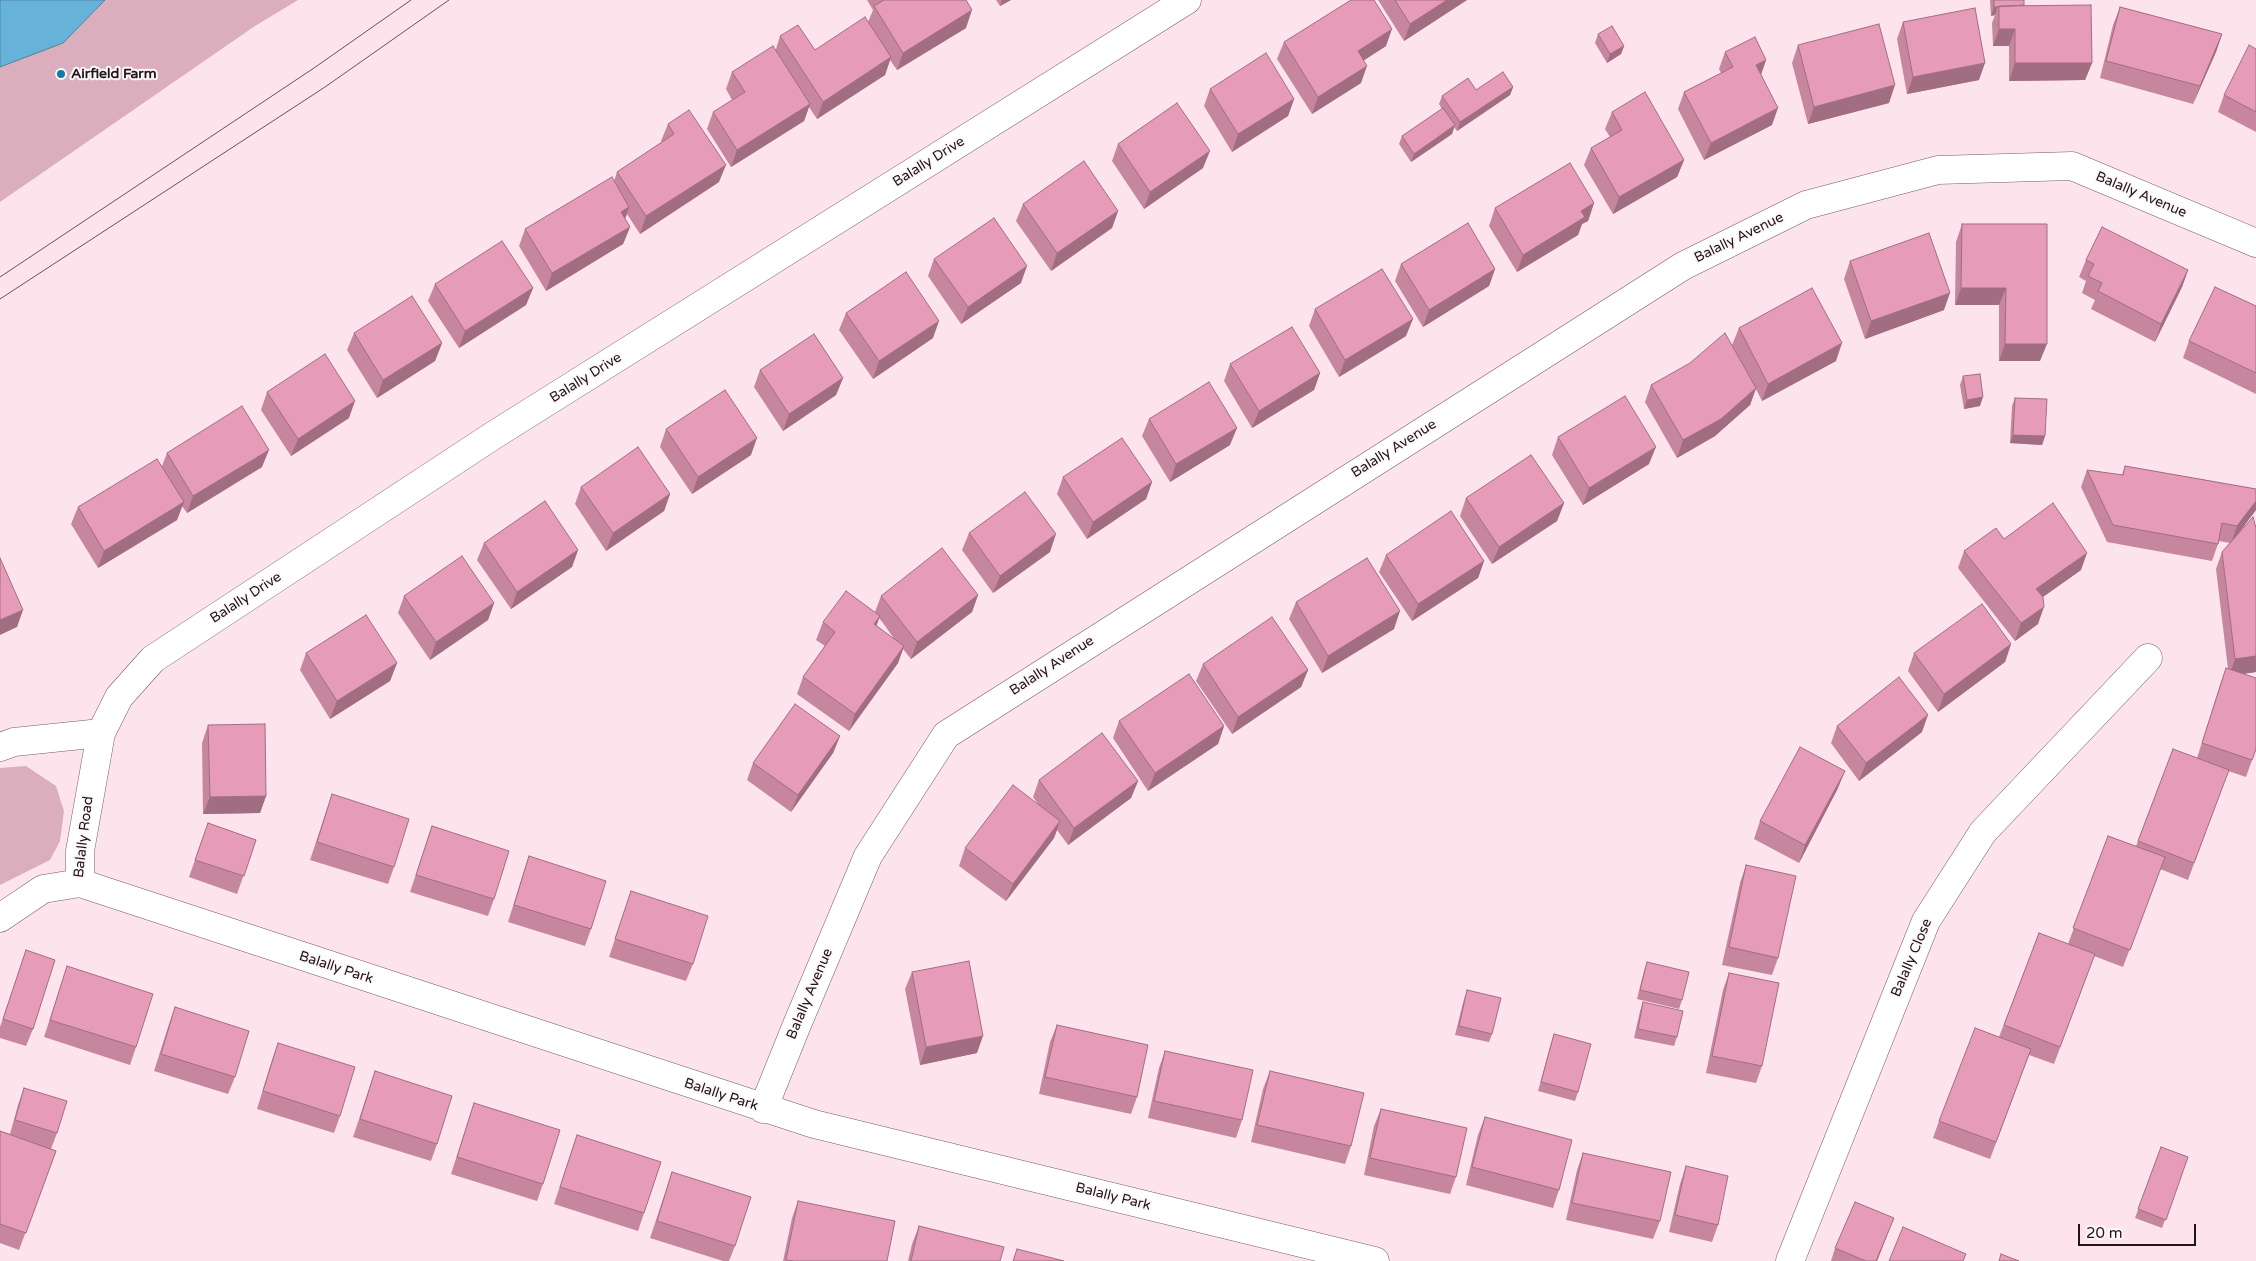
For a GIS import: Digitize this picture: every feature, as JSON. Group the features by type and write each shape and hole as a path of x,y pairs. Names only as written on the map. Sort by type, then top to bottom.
{"street":[{"name":"Balally Drive","path":"101,733 119,698 153,659 494,435 1187,0"},
{"name":"Balally Avenue","path":"763,1109 868,856 946,735 1683,266 1806,205 1938,170 2072,166 2256,243"},
{"name":"Balally Close","path":"1790,1261 1926,921 1983,832 2148,658"},
{"path":"0,747 14,742 101,733"},
{"name":"Balally Road","path":"0,918 43,889 80,884 80,851 101,733"},
{"name":"Balally Park","path":"80,884 763,1109 814,1124 1375,1261"}],"shaded area":[{"name":"Airfield Farm","path":"41,0 298,0 255,26 0,202 0,23"},
{"path":"26,766 56,786 64,811 60,841 50,860 0,885 0,768"}],"water":[{"path":"0,0 105,0 63,43 0,67"}],"building":[{"path":"884,0 966,0 972,10 903,53 874,6"},
{"path":"1351,0 1374,0 1392,29 1358,51 1367,66 1318,97 1284,42"},
{"path":"1395,0 1447,0 1410,24"},
{"path":"1994,0 2024,0 2024,5 1994,7"},
{"path":"2091,5 2092,63 2015,63 2015,29 1999,29 1999,6"},
{"path":"2120,7 2222,34 2200,86 2106,61"},
{"path":"1975,8 1985,63 1913,77 1903,22"},
{"path":"865,17 891,57 823,102 780,36 798,25 815,50"},
{"path":"1879,24 1895,85 1814,107 1798,45"},
{"path":"1612,26 1624,46 1610,54 1598,34"},
{"path":"1755,37 1766,60 1756,65 1778,108 1711,143 1684,92 1733,67 1725,52"},
{"path":"2249,45 2256,49 2256,112 2224,95"},
{"path":"773,46 810,104 737,150 713,112 745,92 732,72"},
{"path":"1266,53 1294,99 1238,134 1210,89"},
{"path":"1503,72 1513,87 1460,122 1442,96 1468,78 1476,90"},
{"path":"1645,92 1684,160 1619,197 1591,148 1622,130 1612,112"},
{"path":"1177,103 1210,151 1150,192 1118,144"},
{"path":"1443,108 1455,125 1414,154 1402,136"},
{"path":"689,110 726,165 646,216 617,172 674,134 668,124"},
{"path":"1084,161 1118,211 1057,253 1023,204"},
{"path":"1570,163 1594,203 1581,211 1585,217 1523,255 1495,208"},
{"path":"612,177 629,207 621,212 630,227 552,273 525,229"},
{"path":"994,218 1027,266 968,307 934,259"},
{"path":"1468,223 1495,269 1429,310 1401,264"},
{"path":"1962,224 2047,224 2047,344 2005,344 2006,288 1961,288"},
{"path":"2102,227 2188,270 2161,324 2098,291 2102,283 2088,276 2094,264 2086,260"},
{"path":"1929,233 1950,293 1871,321 1850,261"},
{"path":"502,241 533,288 465,331 435,284"},
{"path":"1382,269 1413,319 1345,360 1315,309"},
{"path":"906,272 939,321 879,361 846,313"},
{"path":"2215,287 2256,306 2256,373 2189,341"},
{"path":"1812,288 1842,343 1768,384 1739,328"},
{"path":"412,296 442,343 383,380 354,333"},
{"path":"1292,327 1320,373 1259,411 1230,364"},
{"path":"1725,333 1756,388 1721,419 1683,440 1651,385 1690,363"},
{"path":"814,334 843,378 789,414 760,370"},
{"path":"325,354 355,401 298,439 267,392"},
{"path":"1980,374 1983,397 1967,400 1963,376"},
{"path":"1209,382 1237,428 1176,464 1149,419"},
{"path":"725,390 757,438 698,477 666,429"},
{"path":"1625,396 1656,447 1589,488 1558,437"},
{"path":"2015,398 2047,399 2045,436 2013,435"},
{"path":"242,406 269,450 193,496 167,453"},
{"path":"1122,438 1152,482 1093,522 1063,477"},
{"path":"638,447 670,494 613,533 581,487"},
{"path":"1531,455 1564,503 1499,547 1466,498"},
{"path":"157,459 184,502 104,551 78,507"},
{"path":"2125,466 2256,489 2256,501 2237,526 2222,523 2218,544 2113,525 2087,470 2123,475"},
{"path":"1025,492 1056,534 1000,576 969,533"},
{"path":"545,501 578,550 517,592 484,543"},
{"path":"2053,503 2087,553 2036,589 2043,597 2044,607 2021,623 1964,551 1996,528 2004,539"},
{"path":"1451,511 1484,561 1418,604 1386,555"},
{"path":"2253,517 2256,528 2256,656 2235,659 2222,552"},
{"path":"942,548 978,595 917,642 881,596"},
{"path":"462,556 494,603 436,642 404,596"},
{"path":"0,558 23,610 0,620"},
{"path":"1367,558 1400,611 1328,656 1296,602"},
{"path":"846,591 880,616 874,624 904,646 855,714 803,677 835,632 823,622"},
{"path":"1982,604 2011,644 1944,694 1914,653"},
{"path":"366,615 397,663 337,701 306,653"},
{"path":"1272,617 1308,670 1238,717 1203,664"},
{"path":"2226,668 2256,678 2256,749 2252,760 2202,743"},
{"path":"1189,674 1224,726 1155,773 1119,721"},
{"path":"1899,677 1928,715 1866,763 1837,726"},
{"path":"795,704 840,736 798,795 753,763"},
{"path":"265,724 266,796 210,797 208,725"},
{"path":"1102,733 1138,781 1074,828 1039,780"},
{"path":"1800,747 1845,771 1805,845 1760,821"},
{"path":"2173,749 2229,770 2194,863 2138,841"},
{"path":"1013,785 1060,821 1013,884 965,848"},
{"path":"332,794 409,819 394,867 317,842"},
{"path":"208,823 256,840 244,876 195,860"},
{"path":"432,826 509,851 494,899 416,875"},
{"path":"2108,836 2165,857 2130,950 2073,928"},
{"path":"529,856 606,881 591,929 514,905"},
{"path":"1746,865 1796,876 1778,958 1729,947"},
{"path":"631,891 708,916 693,964 615,939"},
{"path":"2039,933 2095,954 2060,1047 2004,1025"},
{"path":"26,950 55,960 33,1029 3,1019"},
{"path":"969,961 983,1036 926,1047 912,972"},
{"path":"1647,962 1689,972 1682,1000 1640,990"},
{"path":"67,966 153,994 136,1047 50,1020"},
{"path":"1729,973 1779,983 1762,1066 1712,1056"},
{"path":"1467,990 1501,998 1492,1034 1459,1026"},
{"path":"1643,1002 1683,1011 1677,1037 1638,1029"},
{"path":"175,1007 249,1031 235,1077 161,1054"},
{"path":"1057,1025 1148,1045 1137,1097 1045,1077"},
{"path":"1975,1028 2031,1049 1996,1142 1939,1121"},
{"path":"1554,1034 1591,1044 1578,1092 1541,1082"},
{"path":"278,1043 355,1067 340,1116 263,1091"},
{"path":"1165,1051 1253,1070 1242,1120 1154,1101"},
{"path":"375,1071 452,1096 437,1144 360,1119"},
{"path":"1270,1071 1364,1093 1351,1146 1257,1125"},
{"path":"24,1088 67,1101 57,1133 15,1120"},
{"path":"474,1103 560,1130 543,1184 457,1157"},
{"path":"1381,1109 1467,1128 1456,1177 1370,1158"},
{"path":"1485,1117 1572,1140 1559,1190 1472,1167"},
{"path":"0,1131 56,1151 26,1233 0,1224"},
{"path":"577,1135 661,1162 644,1213 560,1187"},
{"path":"2161,1147 2188,1157 2166,1220 2138,1209"},
{"path":"1583,1153 1671,1172 1660,1221 1572,1203"},
{"path":"1686,1166 1728,1176 1718,1225 1675,1215"},
{"path":"672,1172 751,1197 735,1246 657,1221"},
{"path":"798,1201 895,1221 887,1261 786,1260"},
{"path":"1855,1202 1894,1218 1876,1261 1866,1261 1835,1248"},
{"path":"919,1226 1004,1247 1000,1261 911,1261"},
{"path":"1903,1227 1966,1254 1963,1261 1889,1261"},
{"path":"1017,1249 1064,1261 1013,1261"},
{"path":"2001,1254 2019,1261 1999,1261"}],"tram line":[{"path":"0,277 314,68 411,0"},
{"path":"0,299 325,87 449,0"}],"place":[{"name":"Airfield Farm","path":"61,74"}]}
